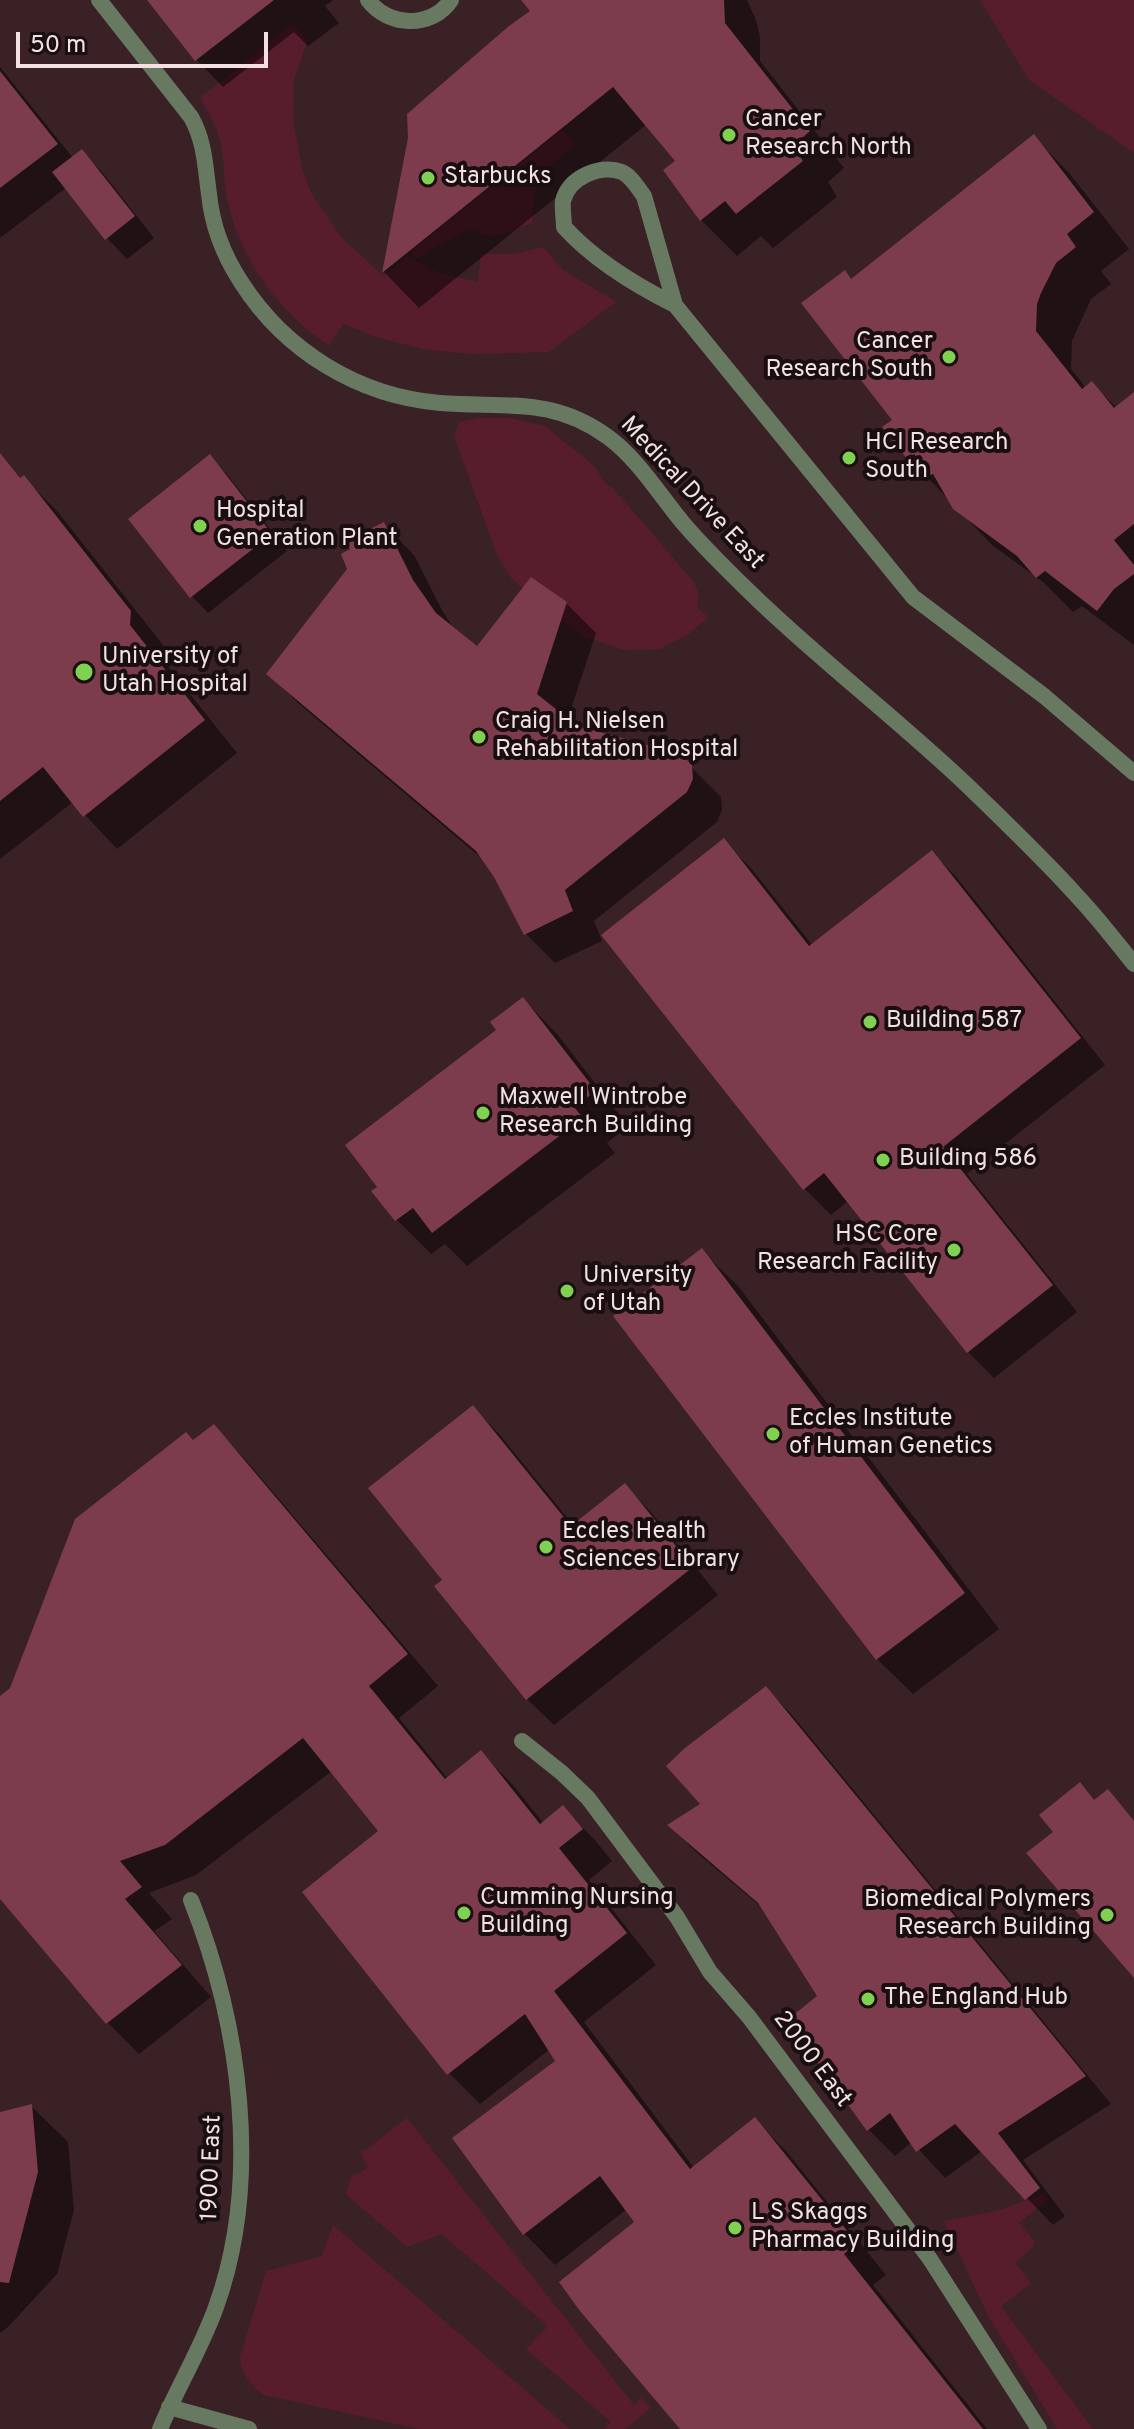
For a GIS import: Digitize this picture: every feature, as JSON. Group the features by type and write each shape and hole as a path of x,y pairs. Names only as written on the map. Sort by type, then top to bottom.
{"street":[{"name":"Medical Drive East","path":"99,0 197,127 205,152 209,196 220,241 241,283 280,331 320,363 341,375 388,393 441,403 543,407 588,423 610,438 635,463 685,525 758,600 968,786 1078,897 1134,964"},
{"path":"368,0 384,15 400,21 418,21 434,16 451,0"},
{"path":"675,305 583,249 564,227 563,200 574,183 591,171 607,170 623,173 635,183 644,196 675,305 913,597 1044,696 1134,773"},
{"name":"2000 East","path":"522,1741 562,1773 597,1809 677,1917 710,1972 749,2017 930,2259 1039,2429"},
{"name":"1900 East","path":"160,2429 217,2305 238,2217 241,2151 239,2090 220,1986 191,1900"},
{"path":"169,2407 249,2429"}],"shaded area":[{"path":"980,0 1134,0 1134,153 1029,80"},
{"path":"293,23 307,41 293,83 294,124 302,169 311,193 342,238 384,276 407,256 440,273 478,282 481,254 514,254 543,247 563,270 616,302 549,352 469,354 423,349 376,337 343,324 329,346 293,317 264,282 241,243 227,198 220,139 200,98"},
{"path":"562,130 576,145 540,173 535,186 532,223 497,236 474,230 464,232 416,258 409,253"},
{"path":"511,418 545,426 594,466 606,484 612,487 693,581 698,594 697,607 708,617 689,634 660,649 624,650 585,637 568,627 511,578 497,555 454,436 459,422"},
{"path":"407,2118 634,2405 641,2398 651,2408 625,2429 604,2429 611,2422 526,2349 548,2326 442,2234 407,2247 346,2194 351,2178 368,2167 360,2154"},
{"path":"1045,2193 1047,2200 1019,2223 1035,2242 1015,2263 1031,2283 1001,2306 1093,2429 1057,2429 987,2314 944,2221 1000,2210"},
{"path":"333,2225 570,2429 419,2429 264,2395 244,2374 240,2357 266,2271 322,2256"}],"building":[{"path":"147,0 274,0 195,61"},
{"name":"Cancer Research North","path":"521,0 724,0 725,23 810,131 793,146 803,161 736,214 725,201 700,221 663,170 675,161 613,87 382,273 408,138 407,114 530,11"},
{"path":"0,71 58,144 0,188"},
{"name":"Cancer Research South","path":"1034,134 1094,212 1067,234 1076,247 1056,263 1041,293 1037,304 1036,331 1082,389 1092,381 1114,408 1134,392 1134,524 1114,540 1134,565 1134,574 1114,589 1097,611 1045,571 1036,578 1017,556 953,509 933,474 930,475 914,454 908,460 882,427 892,420 801,303 845,270 851,279"},
{"path":"82,149 135,216 105,240 52,172"},
{"name":"University of Utah Hospital","path":"0,453 20,478 24,475 131,611 130,625 205,720 83,817 43,767 0,801"},
{"name":"Hospital Generation Plant","path":"210,454 272,534 190,598 128,519"},
{"name":"Craig H. Nielsen Rehabilitation Hospital","path":"384,522 413,580 436,613 477,646 531,577 567,602 537,694 577,726 681,754 692,765 693,779 687,792 565,890 573,911 524,935 494,877 476,851 266,674 347,569 341,554 350,549 346,541"},
{"name":"Building 587","path":"724,838 809,946 932,850 1081,1038 943,1147 1053,1285 967,1353 824,1173 803,1190 601,935"},
{"name":"Maxwell Wintrobe Research Building","path":"523,997 596,1091 574,1107 583,1118 432,1233 413,1208 395,1221 371,1191 377,1187 345,1145 496,1030 490,1022"},
{"name":"Eccles Institute of Human Genetics","path":"702,1248 965,1593 876,1660 613,1316"},
{"name":"Eccles Health Sciences Library","path":"473,1405 571,1526 625,1483 693,1567 526,1700 434,1586 442,1580 368,1488"},
{"path":"214,1424 408,1654 369,1686 445,1779 481,1750 540,1824 563,1805 583,1829 559,1848 627,1933 554,1991 690,2169 755,2117 857,2243 844,2254 983,2429 680,2429 559,2282 634,2222 600,2176 523,2235 452,2138 555,2061 525,2014 447,2075 302,1892 378,1831 303,1738 165,1845 120,1861 142,1887 125,1899 182,1965 106,2024 0,1899 0,1696 10,1688 75,1519 186,1432 193,1440"},
{"path":"766,1686 1086,2076 998,2133 1040,2188 1025,2200 955,2124 916,2152 890,2113 867,2131 787,2020 817,1996 758,1903 667,1825 700,1804 666,1766"},
{"name":"Biomedical Polymers Research Building","path":"1080,1782 1094,1800 1108,1789 1134,1821 1134,1978 1026,1853 1053,1832 1039,1815"},
{"path":"32,2104 38,2172 9,2283 0,2282 0,2112"}],"place":[{"name":"Cancer Research North","path":"729,135"},
{"name":"Starbucks","path":"428,178"},
{"name":"Cancer Research South","path":"949,357"},
{"name":"HCI Research South","path":"849,458"},
{"name":"Hospital Generation Plant","path":"200,526"},
{"name":"University of Utah Hospital","path":"84,672"},
{"name":"Craig H. Nielsen Rehabilitation Hospital","path":"479,737"},
{"name":"Building 587","path":"870,1022"},
{"name":"Maxwell Wintrobe Research Building","path":"483,1113"},
{"name":"Building 586","path":"883,1160"},
{"name":"HSC Core Research Facility","path":"954,1250"},
{"name":"University of Utah","path":"567,1291"},
{"name":"Eccles Institute of Human Genetics","path":"773,1434"},
{"name":"Eccles Health Sciences Library","path":"546,1547"},
{"name":"Cumming Nursing Building","path":"464,1913"},
{"name":"Biomedical Polymers Research Building","path":"1107,1915"},
{"name":"The England Hub","path":"868,1999"},
{"name":"L S Skaggs Pharmacy Building","path":"735,2228"}]}
